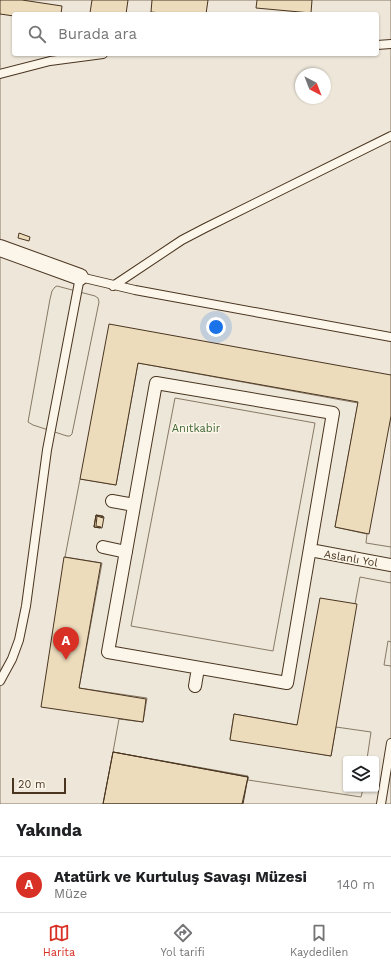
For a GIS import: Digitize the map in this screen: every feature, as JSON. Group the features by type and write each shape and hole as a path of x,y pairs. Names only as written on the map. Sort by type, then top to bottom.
{"street":[{"path":"0,248 80,277"},
{"path":"156,383 333,413 310,550 287,683 108,652 156,383"},
{"path":"112,501 134,505"},
{"path":"103,547 126,552"},
{"name":"Aslanlı Yol","path":"310,550 391,565"},
{"path":"195,686 198,668"}],"lane":[{"path":"379,45 391,44"},
{"path":"0,74 50,60 85,56"},
{"path":"113,286 182,240 391,136"},
{"path":"0,681 12,659 22,629 47,450 80,277 113,286 391,337"},
{"path":"381,804 391,743"}],"green space":[{"name":"Anıtkabir","path":"0,0 391,0 391,804 0,804"}],"shaded area":[{"path":"57,286 95,296 98,298 99,302 72,434 70,436 33,425 28,422 50,299 52,291"},
{"path":"138,363 358,403 335,527 367,534 366,543 391,547 391,583 360,577 355,604 297,725 234,714 230,739 331,756 336,727 371,732 367,756 343,756 343,792 362,792 361,797 248,780 248,776 113,752 119,719 143,722 147,698 79,688 102,563 65,557 80,479 116,485","holes":["175,398 315,423 273,651 131,626"]},
{"path":"388,641 391,642 391,666 384,665"}],"building":[{"path":"0,0 22,0 62,6 61,12 12,12 12,16 0,14"},
{"path":"92,0 128,0 126,12 90,12"},
{"path":"152,0 208,0 206,12 151,12"},
{"path":"257,0 312,0 311,12 256,8"},
{"path":"19,233 30,237 29,241 18,238"},
{"path":"109,324 391,375 391,416 369,534 335,527 358,402 138,363 116,485 80,479"},
{"path":"96,515 104,517 102,528 94,527"},
{"path":"96,515 103,516 103,518 97,516 96,526 101,527 100,528 94,527"},
{"path":"64,557 101,563 79,688 146,699 143,722 41,707"},
{"path":"320,598 357,604 331,756 230,740 234,714 297,725"},
{"path":"113,752 248,777 242,804 103,804"},
{"path":"113,752 248,777 243,804 103,804"}],"place":[{"name":"Atatürk ve Kurtuluş Savaşı Müzesi","path":"66,660"}]}
